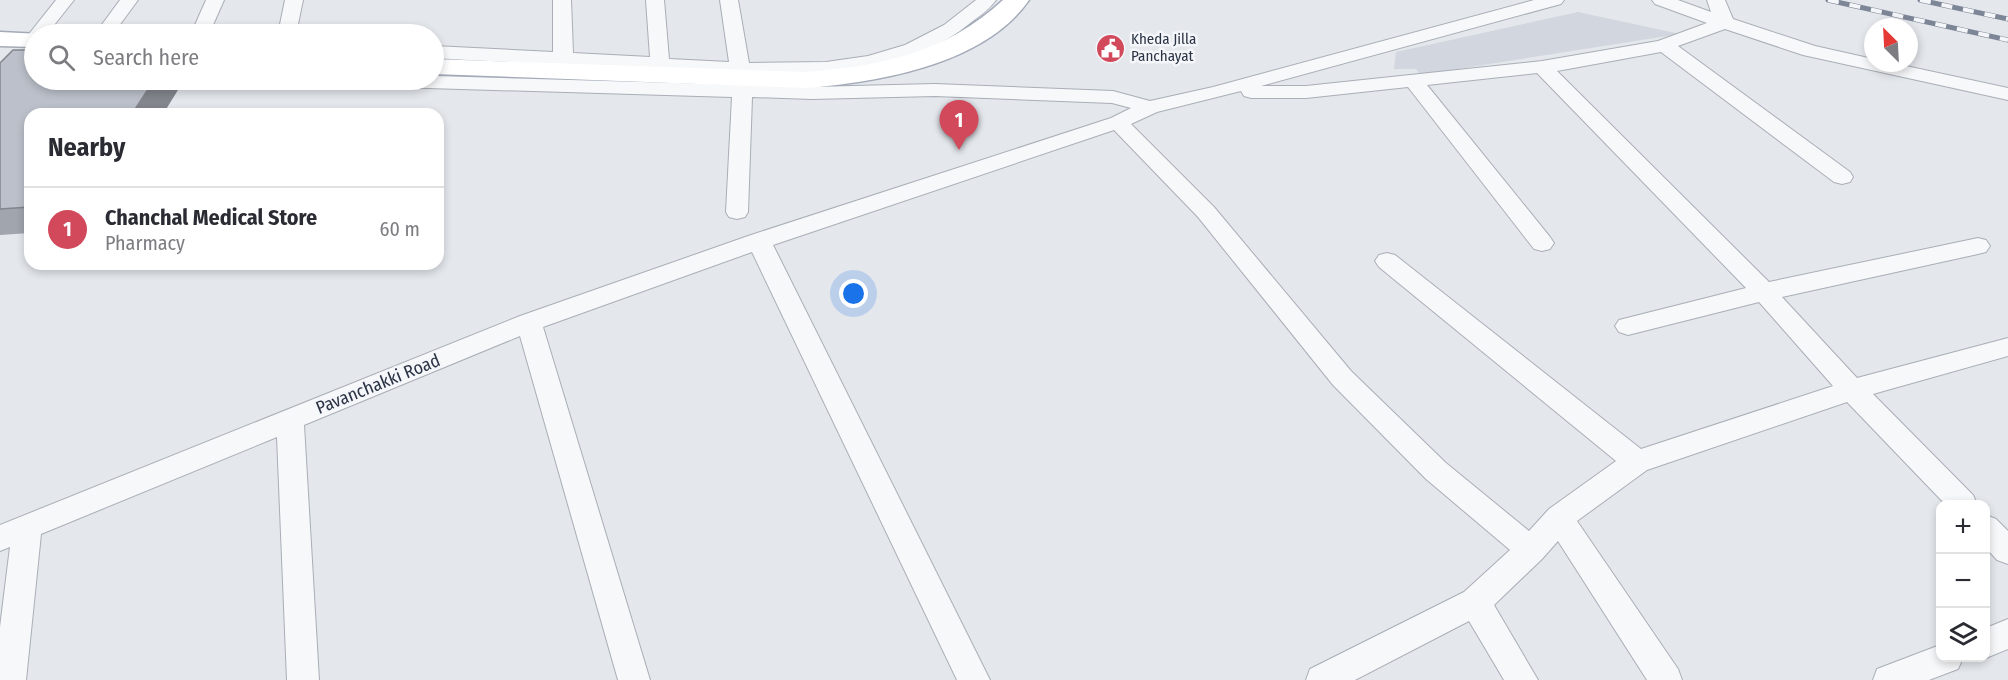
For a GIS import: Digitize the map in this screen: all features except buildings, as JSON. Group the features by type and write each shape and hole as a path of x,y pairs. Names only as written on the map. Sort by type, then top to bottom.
{"main road":[{"path":"444,68 806,80 843,77 884,71 940,52 979,33 1017,0"},
{"path":"0,39 24,42"},
{"path":"0,59 24,48"}],"street":[{"path":"48,24 65,0"},
{"path":"111,24 129,0"},
{"path":"204,24 215,0"},
{"path":"289,24 294,0"},
{"path":"562,0 563,59"},
{"path":"655,0 660,64"},
{"path":"729,0 740,68"},
{"path":"444,53 740,68 836,68 901,53 940,38 957,27 987,0"},
{"path":"1216,92 1555,0"},
{"path":"1660,0 1810,51 2008,94"},
{"path":"1716,0 1725,23"},
{"path":"1216,92 1306,92 1542,67 1625,54 1664,45 1725,23"},
{"path":"1664,45 1842,177"},
{"path":"1542,67 1764,292 1852,390 1959,500"},
{"path":"1413,81 1542,243"},
{"path":"444,82 812,93 935,90 1113,97 1150,107"},
{"path":"737,212 742,91"},
{"name":"Pavanchakki Road","path":"14,532 529,322 759,241 1118,122 1150,107 1216,92"},
{"path":"1118,122 1206,212 1342,378 1436,471 1531,550"},
{"path":"759,241 974,680"},
{"path":"1628,326 1764,292 1978,246"},
{"path":"1387,261 1637,462"},
{"path":"529,322 634,680"},
{"path":"1322,680 1475,602 1531,550 1559,518 1637,462 1852,390 2008,346"},
{"path":"290,420 303,680"},
{"path":"1559,518 1666,680"},
{"path":"10,680 14,532"},
{"path":"1990,532 2008,551"},
{"path":"1475,602 1522,680"},
{"path":"1990,641 2008,634"},
{"path":"1889,680 1936,661"}],"shaded area":[{"path":"1578,12 1680,34 1420,75 1416,69 1394,69 1396,52"}],"railway":[{"path":"1828,0 2008,40"},
{"path":"1920,0 2008,19"}],"place":[{"name":"Kheda Jilla Panchayat","path":"1110,48"},
{"name":"Chanchal Medical Store","path":"959,150"}]}
